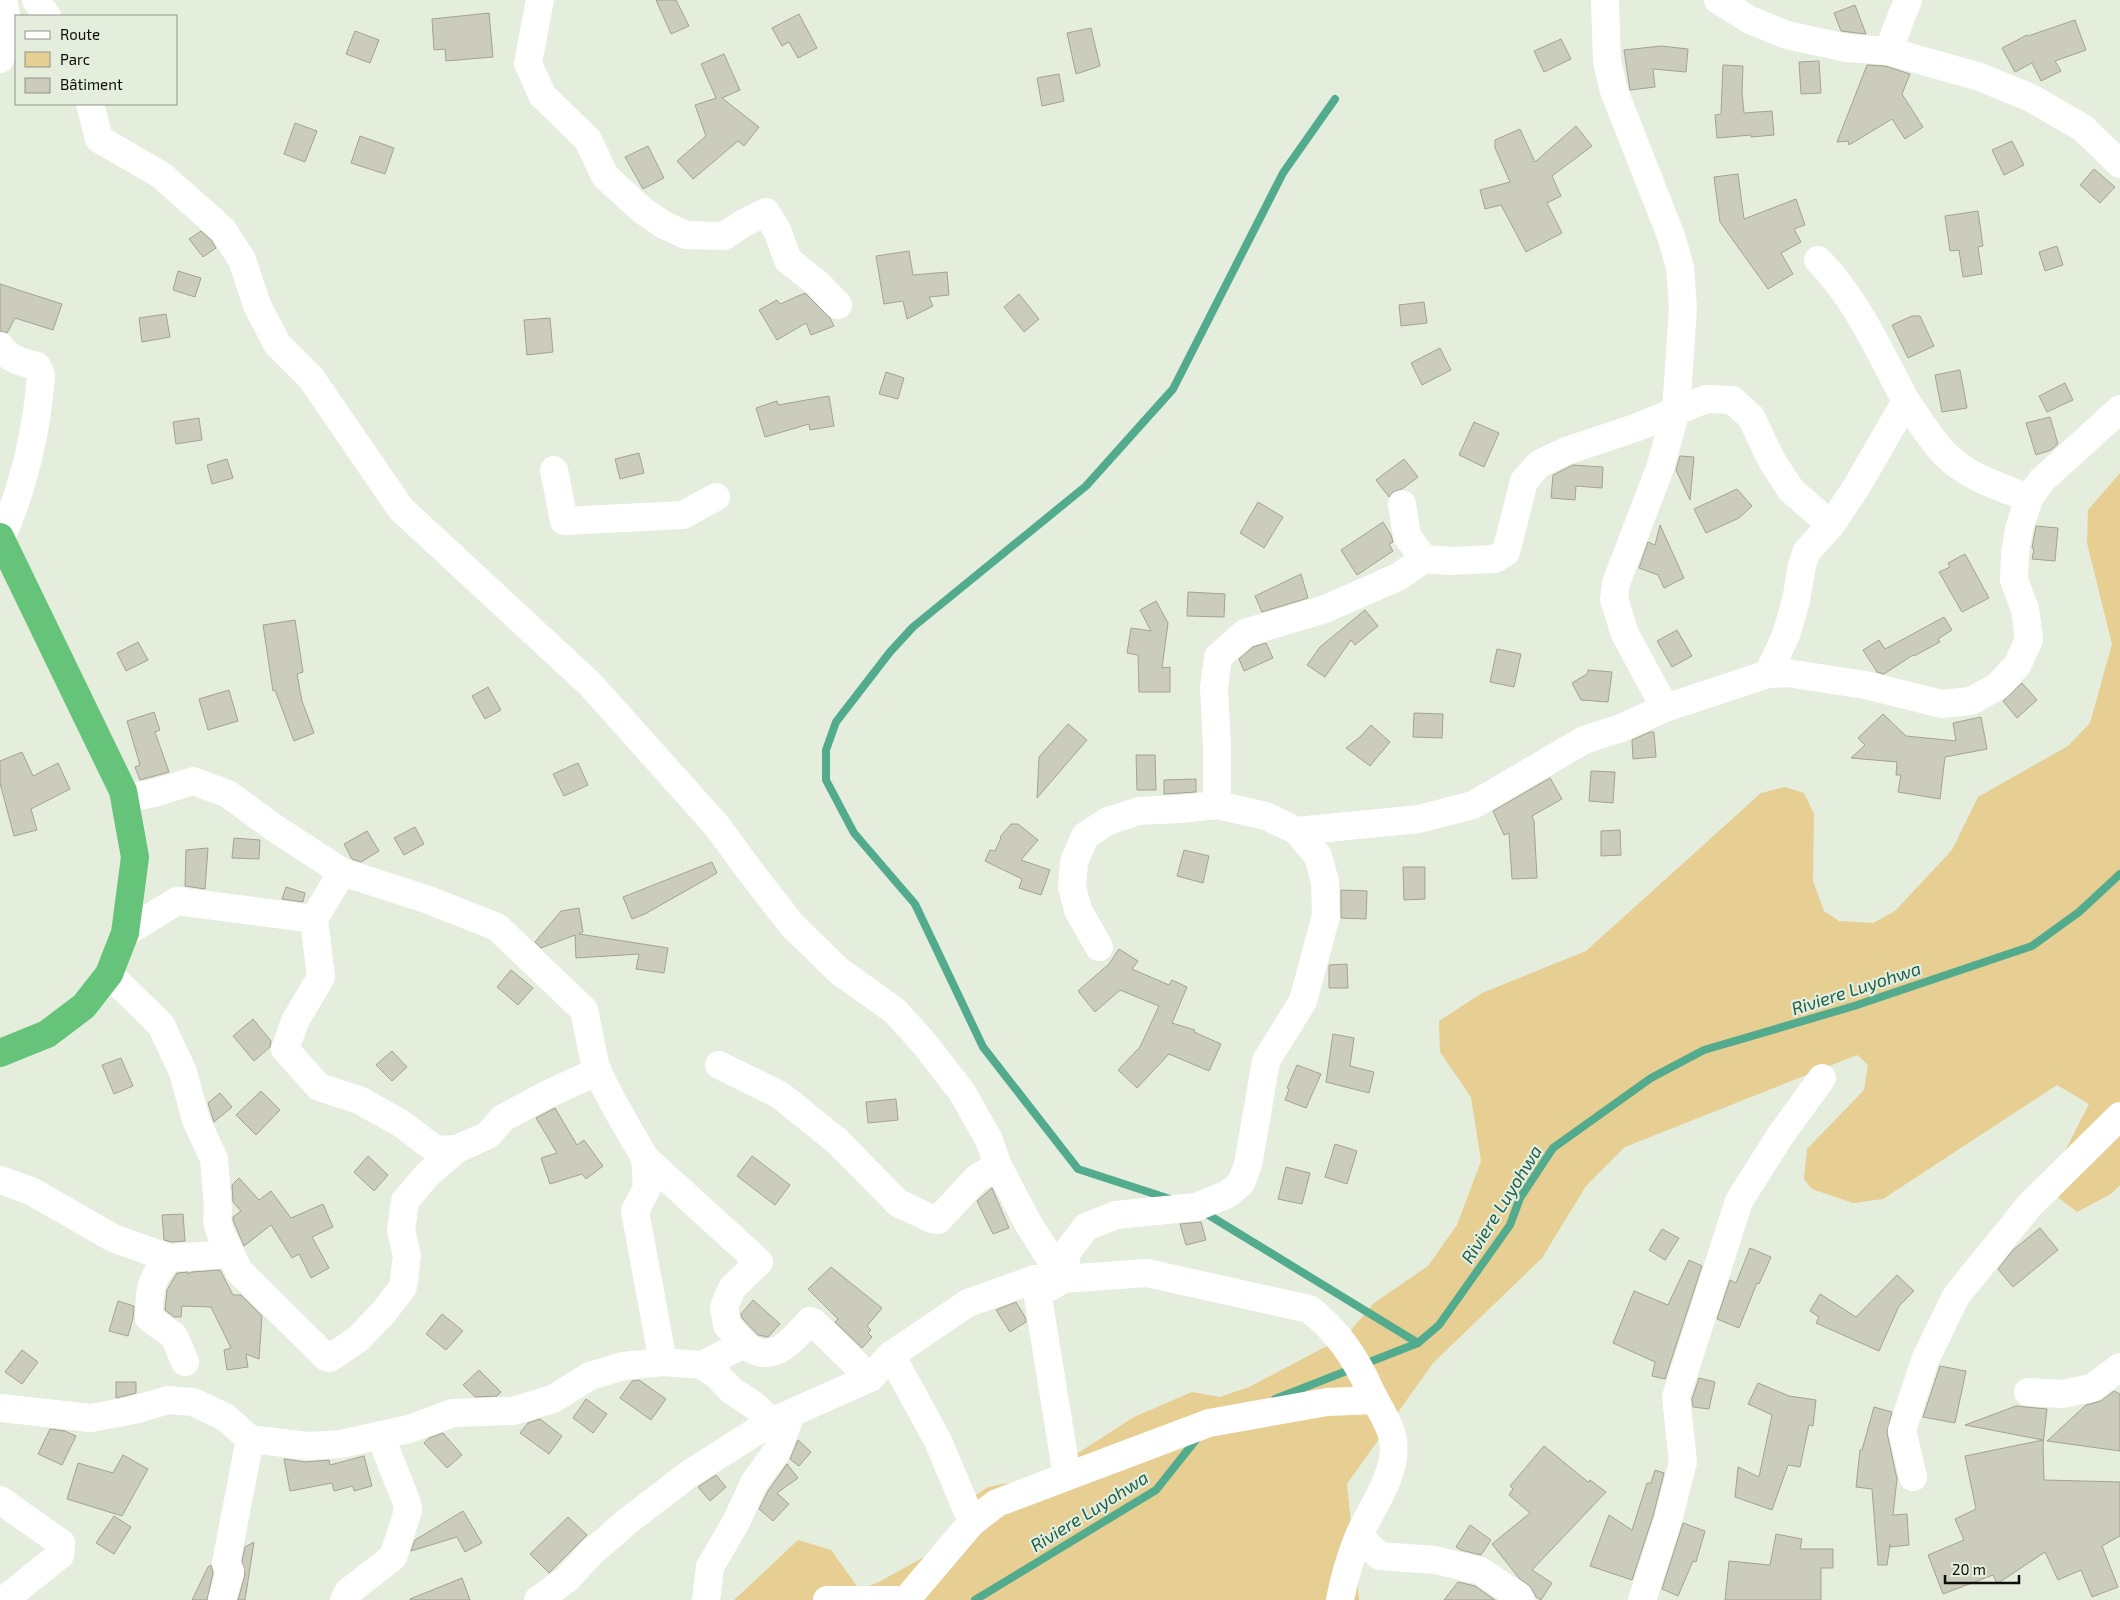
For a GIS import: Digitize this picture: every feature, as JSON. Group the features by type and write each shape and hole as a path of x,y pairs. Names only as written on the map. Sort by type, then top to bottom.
{"highway":[{"path":"0,1053 47,1034 84,1006 109,974 125,933 135,857 123,791 1,538"}],"street":[{"path":"0,59 6,39 7,14 3,0"},
{"path":"36,0 46,15"},
{"path":"540,0 528,63 542,95 588,140 605,176 642,210 664,225 686,235 724,236 766,212 777,230 788,260 818,284 838,305"},
{"path":"1605,0 1607,61 1614,91 1649,176 1680,267 1682,308 1676,411 1660,468 1616,583 1614,598 1625,634 1665,708"},
{"path":"1718,0 1750,20 1787,36 1847,48 1888,51 1980,77 2031,98 2083,128 2120,164"},
{"path":"1888,51 1908,0"},
{"path":"90,105 99,139 161,175 224,230 242,260 256,306 277,344 311,378 401,509 590,684 717,826 792,925 839,971 895,1011 962,1092 989,1140 998,1166 1028,1223 1063,1279"},
{"path":"1818,260 1835,277 1856,309 1906,401 1945,454 1970,473 2029,498"},
{"path":"0,346 5,353 17,361 37,366 41,374 31,444 12,512 1,538"},
{"path":"1217,805 1214,688 1218,657 1245,633 1325,609 1398,577 1424,559 1450,561 1495,559 1506,552 1524,481 1539,464 1566,451 1635,428 1706,400 1732,400 1751,417 1772,461 1791,490 1831,525"},
{"path":"1768,674 1796,601 1802,565 1807,551 1831,525 1857,486 1906,401"},
{"path":"1297,831 1419,819 1473,805 1584,740 1621,728 1665,708 1768,674 1787,673 1865,685 1942,704 1971,701 1998,686 2018,664 2029,639 2025,609 2014,580 2018,537 2029,498 2042,480 2120,409"},
{"path":"554,470 564,521 683,515 716,497"},
{"path":"1402,504 1407,536 1424,559"},
{"path":"124,799 158,792 193,781 228,794 276,829 342,872 426,899 497,926 584,1010 598,1071 615,1106 645,1158 759,1262 732,1288 724,1307 727,1325 744,1344 757,1352 771,1352 788,1344 810,1321 813,1322 870,1378"},
{"path":"1063,1279 1067,1252 1086,1227 1116,1215 1196,1207 1228,1194 1241,1183 1248,1165 1266,1061 1303,1001 1326,916 1325,882 1318,856 1297,831 1266,816 1217,805 1139,811 1108,821 1085,836 1074,862 1072,887 1078,910 1099,947"},
{"path":"342,872 314,919 321,977 295,1020 285,1049 319,1086 359,1100 402,1124 436,1150 457,1149"},
{"path":"125,933 177,901 314,919"},
{"path":"109,974 161,1025 183,1072 196,1120 214,1159 218,1209 217,1221 220,1232 239,1270 326,1357 330,1358 358,1339 383,1313 403,1287 407,1256 401,1230 405,1201 428,1174 457,1149 488,1135 503,1118 546,1095 598,1071"},
{"path":"719,1065 780,1095 837,1141 898,1202 932,1219 938,1220 977,1178 998,1166"},
{"path":"1642,1600 1668,1520 1683,1462 1676,1397 1739,1201 1780,1136 1822,1078"},
{"path":"1913,1477 1902,1430 1925,1360 1956,1296 2030,1206 2120,1116"},
{"path":"645,1158 647,1188 635,1211 663,1362"},
{"path":"0,1180 31,1191 113,1238 168,1258 231,1254"},
{"path":"168,1258 156,1272 149,1292 149,1318 174,1336 185,1362"},
{"path":"538,1600 567,1579 592,1552 629,1520 689,1474 781,1418 870,1378 891,1355 968,1303 1035,1279 1050,1287 1063,1279 1147,1273 1310,1309 1329,1325 1360,1367 1392,1434 1393,1450 1391,1466 1380,1498 1359,1537 1343,1583 1340,1600"},
{"path":"1035,1279 1068,1476"},
{"path":"702,1365 744,1344"},
{"path":"891,1355 938,1441 972,1522"},
{"path":"0,1408 91,1418 134,1410 168,1400 193,1402 225,1417 250,1439 308,1446 342,1444 409,1429 453,1413 512,1411 554,1399 590,1376 623,1366 663,1362 702,1365 717,1375 731,1390 755,1406 781,1418"},
{"path":"2028,1392 2062,1394 2092,1388 2120,1367"},
{"path":"827,1600 906,1600 972,1522 997,1503 1209,1424 1327,1402 1375,1400"},
{"path":"706,1600 710,1567 736,1522 754,1483 777,1450 781,1418"},
{"path":"344,1600 348,1592 393,1558 408,1511 407,1503 380,1435"},
{"path":"222,1600 230,1571 226,1563 250,1439"},
{"path":"0,1500 61,1543 60,1555 4,1600"},
{"path":"1359,1537 1380,1556 1435,1560 1481,1571 1518,1596 1520,1600"}],"green space":[{"path":"2120,473 2120,1185 2111,1194 2077,1212 2059,1198 2052,1176 2089,1104 2057,1085 1883,1199 1853,1203 1812,1189 1804,1179 1807,1149 1864,1090 1868,1065 1857,1055 1625,1147 1586,1186 1542,1258 1433,1363 1347,1484 1359,1600 734,1600 798,1540 831,1550 859,1589 877,1583 935,1551 967,1501 988,1487 1041,1477 1134,1417 1192,1392 1220,1397 1249,1387 1346,1336 1374,1303 1428,1266 1457,1225 1481,1161 1471,1097 1440,1052 1439,1021 1482,993 1586,951 1761,793 1785,787 1804,793 1814,814 1813,881 1824,911 1839,921 1873,923 1895,911 1952,850 1978,797 2068,746 2090,723 2112,644 2087,543 2088,510"}],"building":[{"path":"656,0 676,0 689,26 671,34"},
{"path":"1855,5 1866,34 1841,31 1834,13"},
{"path":"489,13 493,57 446,61 445,49 434,50 432,19"},
{"path":"799,14 817,48 798,58 789,42 782,46 772,28"},
{"path":"2075,20 2086,50 2055,61 2061,71 2041,81 2032,63 2015,72 2002,48 2027,35"},
{"path":"1091,28 1100,66 1076,74 1067,33"},
{"path":"355,31 379,40 370,63 346,54"},
{"path":"1561,39 1571,59 1544,72 1534,51"},
{"path":"1661,46 1688,49 1686,72 1653,69 1655,87 1630,90 1624,50"},
{"path":"724,54 740,90 722,98 759,127 744,146 738,141 693,179 677,161 706,136 695,105 716,98 701,64"},
{"path":"1819,61 1821,93 1801,94 1799,62"},
{"path":"1723,65 1743,66 1742,92 1744,113 1772,111 1774,135 1717,138 1715,115 1721,114"},
{"path":"1867,65 1885,66 1910,74 1902,94 1923,127 1905,139 1892,119 1849,145 1848,141 1837,142"},
{"path":"1059,74 1064,101 1042,106 1037,78"},
{"path":"295,123 317,131 305,162 284,154"},
{"path":"1576,126 1592,146 1552,176 1561,196 1547,203 1562,233 1526,252 1501,205 1485,209 1480,190 1510,182 1495,148 1495,140 1520,129 1535,162"},
{"path":"360,136 394,148 385,174 351,163"},
{"path":"2012,141 2024,165 2004,175 1992,150"},
{"path":"648,146 664,178 643,189 625,157"},
{"path":"2094,169 2115,187 2100,203 2080,185"},
{"path":"1738,174 1744,219 1796,199 1805,225 1794,229 1801,242 1781,253 1793,274 1768,289 1720,222 1714,177"},
{"path":"1978,211 1983,246 1978,247 1982,274 1963,277 1959,250 1950,251 1945,216"},
{"path":"201,231 211,240 216,248 203,257 189,239"},
{"path":"2057,246 2063,265 2045,271 2039,252"},
{"path":"909,251 913,275 947,272 949,295 929,297 933,306 907,319 903,301 884,304 876,256"},
{"path":"178,271 201,278 195,297 173,290"},
{"path":"0,284 62,304 53,330 15,318 7,333 0,331"},
{"path":"805,293 830,318 834,326 811,335 806,323 777,340 759,310 777,300 780,304"},
{"path":"1019,294 1039,319 1024,332 1004,307"},
{"path":"1424,302 1427,323 1401,326 1399,305"},
{"path":"166,314 170,337 142,342 139,318"},
{"path":"1912,316 1920,316 1934,346 1908,358 1892,325"},
{"path":"550,318 553,352 527,355 524,320"},
{"path":"1440,348 1451,370 1422,385 1411,363"},
{"path":"1960,370 1967,408 1942,412 1935,375"},
{"path":"886,372 904,378 898,399 879,394"},
{"path":"2065,383 2073,400 2047,412 2039,396"},
{"path":"829,396 834,426 810,430 809,424 765,437 756,408 777,401 778,405"},
{"path":"2050,417 2058,444 2051,450 2036,455 2026,423"},
{"path":"199,418 202,440 176,444 173,422"},
{"path":"1474,422 1499,433 1484,467 1459,455"},
{"path":"639,453 644,473 620,479 615,459"},
{"path":"1680,456 1694,457 1690,500 1676,470"},
{"path":"227,459 233,478 212,484 207,465"},
{"path":"1404,459 1418,477 1402,489 1393,492 1389,497 1376,480"},
{"path":"1573,465 1603,467 1602,488 1576,486 1575,500 1551,498 1553,475"},
{"path":"1737,489 1752,506 1739,518 1706,533 1694,509"},
{"path":"1258,502 1283,517 1264,548 1240,533"},
{"path":"1383,522 1391,535 1393,542 1389,544 1393,551 1357,575 1341,550"},
{"path":"1660,525 1684,578 1664,588 1658,575 1639,568 1648,542 1655,545"},
{"path":"2036,526 2058,528 2055,561 2032,559"},
{"path":"1965,554 1989,598 1962,612 1939,572 1950,567 1948,563"},
{"path":"1301,574 1308,598 1262,612 1255,596"},
{"path":"1188,592 1225,594 1224,617 1187,616"},
{"path":"1156,601 1168,623 1162,668 1170,667 1170,692 1139,692 1138,655 1127,653 1131,628 1151,631 1140,610"},
{"path":"1365,610 1378,626 1355,645 1351,640 1325,677 1307,665 1320,647"},
{"path":"1944,617 1952,630 1938,639 1940,642 1913,655 1884,674 1877,672 1863,650 1879,640 1885,649"},
{"path":"295,620 303,672 297,674 302,701 314,733 294,741 275,690 273,691 263,625"},
{"path":"1677,630 1692,656 1672,667 1657,641"},
{"path":"138,642 148,660 126,671 117,653"},
{"path":"1266,643 1273,658 1244,671 1239,659 1253,647"},
{"path":"1497,649 1521,654 1514,687 1490,682"},
{"path":"1588,670 1612,672 1608,702 1581,700 1572,683 1587,674"},
{"path":"2022,683 2037,700 2017,718 2003,701"},
{"path":"488,687 501,710 485,719 472,696"},
{"path":"229,690 238,721 208,730 199,699"},
{"path":"154,712 160,730 155,732 169,772 140,780 135,767 140,765 127,721"},
{"path":"1414,713 1443,714 1442,738 1413,737"},
{"path":"1883,714 1906,736 1956,741 1953,723 1981,717 1987,749 1945,757 1940,799 1898,792 1901,775 1896,775 1897,762 1851,758 1865,745 1858,738"},
{"path":"1068,724 1087,740 1037,798 1039,757"},
{"path":"1371,725 1390,742 1370,766 1346,748"},
{"path":"1654,732 1656,757 1633,759 1632,740"},
{"path":"22,752 33,776 58,763 70,789 31,809 37,830 14,836 0,783 0,761"},
{"path":"1136,755 1155,755 1156,790 1137,790"},
{"path":"578,763 588,785 564,796 553,774"},
{"path":"1591,771 1615,772 1613,803 1589,801"},
{"path":"1550,778 1562,799 1532,816 1534,821 1537,878 1512,879 1509,833 1504,835 1493,811"},
{"path":"1196,779 1196,792 1164,794 1164,780"},
{"path":"1011,824 1018,824 1038,840 1021,860 1050,870 1041,895 1019,888 1022,879 985,861 990,850 995,851 1000,837"},
{"path":"415,827 424,844 404,855 394,838"},
{"path":"1620,830 1621,855 1601,856 1601,831"},
{"path":"367,831 379,851 361,862 352,859 344,844"},
{"path":"234,838 260,840 259,859 232,858"},
{"path":"208,848 205,889 185,886 186,850"},
{"path":"1184,850 1209,856 1203,883 1177,876"},
{"path":"712,862 717,873 645,914 632,919 623,897"},
{"path":"1403,867 1425,867 1425,899 1404,900"},
{"path":"286,887 305,893 303,902 282,899"},
{"path":"1341,890 1367,891 1366,919 1341,918"},
{"path":"579,908 583,932 579,934 668,948 664,973 636,969 639,954 576,958 575,935 541,948 535,942 561,911"},
{"path":"1119,949 1138,961 1132,969 1169,985 1172,980 1187,987 1172,1023 1195,1030 1194,1032 1221,1044 1209,1071 1169,1054 1137,1088 1118,1070 1140,1047 1159,1006 1120,990 1095,1012 1078,991 1109,964"},
{"path":"1347,964 1348,988 1329,988 1329,965"},
{"path":"511,970 533,988 518,1005 497,987"},
{"path":"253,1019 271,1041 270,1047 254,1061 233,1036"},
{"path":"1333,1034 1354,1038 1350,1066 1374,1072 1369,1093 1326,1082"},
{"path":"392,1051 407,1067 392,1081 376,1065"},
{"path":"121,1058 133,1086 114,1094 102,1065"},
{"path":"1297,1065 1321,1074 1306,1108 1285,1100 1289,1089 1287,1088"},
{"path":"261,1091 280,1110 256,1135 236,1115"},
{"path":"220,1093 232,1107 214,1122 208,1103"},
{"path":"896,1099 898,1120 868,1123 866,1102"},
{"path":"555,1108 577,1145 584,1140 603,1166 586,1179 582,1174 550,1184 541,1158 557,1153 536,1118"},
{"path":"1335,1144 1357,1151 1347,1184 1325,1177"},
{"path":"368,1156 388,1175 374,1191 354,1172"},
{"path":"752,1156 790,1185 775,1205 737,1176"},
{"path":"1286,1167 1310,1173 1302,1204 1278,1199"},
{"path":"239,1178 259,1200 271,1191 291,1218 323,1204 333,1227 312,1237 329,1268 311,1278 299,1254 292,1258 271,1225 244,1246 233,1220 233,1217 241,1211 233,1202 232,1185"},
{"path":"992,1188 1009,1228 993,1234 977,1201"},
{"path":"183,1214 185,1241 171,1242 164,1240 162,1215"},
{"path":"1201,1222 1206,1240 1186,1245 1180,1224"},
{"path":"2040,1228 2058,1250 2013,1287 1998,1269 2013,1250"},
{"path":"1662,1229 1679,1238 1665,1260 1649,1250"},
{"path":"1750,1248 1771,1257 1759,1284 1757,1283 1739,1328 1717,1319 1730,1280 1736,1283"},
{"path":"1689,1260 1702,1266 1665,1379 1652,1376 1655,1362 1613,1343 1634,1291 1668,1305"},
{"path":"831,1267 882,1308 867,1326 871,1330 868,1333 872,1337 862,1348 835,1322 838,1319 808,1289"},
{"path":"220,1270 233,1295 241,1295 262,1316 259,1359 246,1354 248,1367 227,1370 224,1350 231,1348 211,1307 182,1306 181,1317 174,1317 165,1310 167,1290 177,1273 188,1272 188,1274"},
{"path":"1897,1275 1914,1291 1899,1306 1879,1351 1816,1323 1819,1317 1810,1311 1820,1294 1856,1317"},
{"path":"753,1300 780,1324 768,1337 758,1335 742,1318 741,1314"},
{"path":"118,1301 134,1306 128,1336 109,1331"},
{"path":"1016,1302 1026,1322 1010,1332 996,1310"},
{"path":"442,1314 463,1331 446,1350 426,1334"},
{"path":"22,1350 38,1362 22,1384 5,1372"},
{"path":"1940,1366 1966,1371 1955,1423 1923,1417"},
{"path":"479,1370 501,1392 497,1396 475,1397 463,1385"},
{"path":"1699,1378 1715,1382 1709,1409 1693,1407 1692,1399"},
{"path":"639,1380 666,1399 651,1420 620,1398 632,1381"},
{"path":"116,1382 136,1382 136,1393 116,1398"},
{"path":"1758,1383 1789,1396 1816,1400 1813,1426 1809,1425 1800,1467 1788,1465 1772,1510 1735,1497 1738,1467 1759,1477 1772,1415 1748,1404"},
{"path":"2114,1391 2120,1394 2120,1451 2047,1441 2086,1405 2101,1401"},
{"path":"586,1399 607,1414 593,1433 573,1418"},
{"path":"2016,1406 2047,1409 2043,1445 2044,1480 2120,1482 2120,1536 2102,1546 2118,1587 2092,1597 2081,1570 2058,1580 2045,1552 1997,1584 1993,1575 1943,1594 1928,1555 1964,1540 1955,1519 1976,1509 1965,1456 2043,1440 1965,1425"},
{"path":"1874,1407 1892,1412 1887,1433 1897,1479 1893,1515 1907,1514 1909,1545 1890,1547 1890,1544 1887,1565 1878,1565 1872,1489 1856,1487 1860,1450 1862,1450"},
{"path":"540,1419 562,1436 549,1454 520,1433 528,1423"},
{"path":"50,1429 65,1431 76,1436 62,1465 38,1454"},
{"path":"443,1433 462,1455 447,1468 424,1443 429,1438"},
{"path":"798,1440 811,1452 799,1466 790,1459"},
{"path":"1544,1446 1588,1482 1590,1480 1606,1492 1532,1570 1552,1583 1541,1600 1536,1597 1530,1586 1519,1578 1492,1544 1530,1513 1509,1495 1513,1489 1510,1486"},
{"path":"123,1455 148,1469 122,1516 67,1499 78,1463 113,1473"},
{"path":"364,1456 372,1486 354,1491 353,1486 334,1491 332,1483 290,1491 284,1459 306,1462 329,1460 330,1465"},
{"path":"787,1464 798,1478 777,1493 789,1504 773,1521 759,1509 768,1491"},
{"path":"1655,1470 1664,1473 1653,1516 1632,1580 1590,1566 1609,1515 1632,1530 1647,1483 1651,1483"},
{"path":"716,1475 726,1487 710,1501 698,1487"},
{"path":"463,1511 482,1543 465,1552 457,1537 411,1551 415,1540"},
{"path":"114,1516 131,1527 114,1554 96,1543"},
{"path":"568,1517 587,1535 549,1573 530,1554"},
{"path":"1683,1523 1705,1531 1696,1562 1693,1561 1678,1596 1662,1589"},
{"path":"1470,1525 1491,1540 1481,1555 1456,1547"},
{"path":"1776,1534 1802,1539 1800,1549 1833,1549 1833,1568 1821,1568 1821,1600 1725,1600 1729,1561 1770,1565"},
{"path":"254,1542 245,1600 238,1600 245,1575 242,1561 245,1547"},
{"path":"211,1565 213,1573 207,1600 192,1600 208,1567"},
{"path":"462,1578 470,1600 410,1600 410,1599"},
{"path":"1458,1582 1475,1586 1495,1600 1444,1600"}],"waterway":[{"path":"1170,1199 1078,1169 983,1047 915,904 854,833 826,780 826,750 836,722 890,652 913,627 1086,486 1173,389 1283,173 1335,99"},
{"name":"Riviere Luyohwa","path":"1275,1399 1418,1343 1439,1325 1510,1225 1520,1198 1553,1148 1651,1078 1704,1050 1854,1006 2032,946 2079,912 2120,874"},
{"path":"1202,1211 1418,1343"},
{"name":"Riviere Luyohwa","path":"975,1600 1156,1490 1199,1436"}]}
